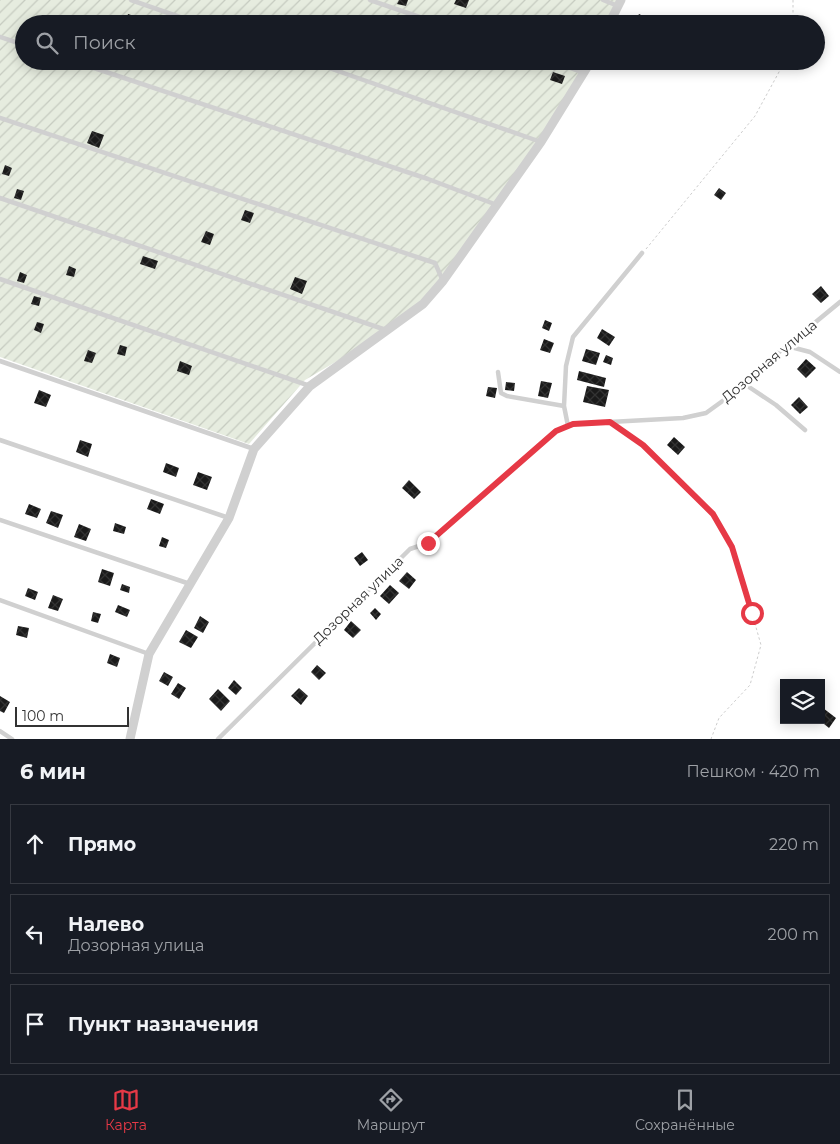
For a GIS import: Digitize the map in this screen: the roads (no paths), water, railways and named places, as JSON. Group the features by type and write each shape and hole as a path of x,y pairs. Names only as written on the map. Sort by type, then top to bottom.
{"street":[{"path":"613,15 619,3"},
{"path":"130,739 149,654 192,584 229,518 254,450 310,386 423,304 443,281 497,205 586,70"}],"lane":[{"path":"131,0 174,15"},
{"path":"370,0 414,15"},
{"path":"603,0 619,3"},
{"path":"0,37 15,42"},
{"path":"100,70 497,205"},
{"path":"335,70 540,142"},
{"path":"576,70 585,73"},
{"path":"0,118 434,263 443,281"},
{"path":"0,198 388,331"},
{"path":"568,426 564,406 566,366 573,337 642,253"},
{"path":"0,279 310,386"},
{"name":"Дозорная улица","path":"218,739 410,549 428,543 556,431 568,426 682,418 706,413 746,384 788,345 840,302"},
{"path":"788,345 810,352 840,372"},
{"path":"0,361 254,450"},
{"path":"498,372 499,388 501,393 506,396 564,406"},
{"path":"746,384 776,405 805,430"},
{"path":"0,440 229,518"},
{"path":"0,520 192,584"},
{"path":"0,600 149,654"},
{"path":"0,731 12,739"}]}
